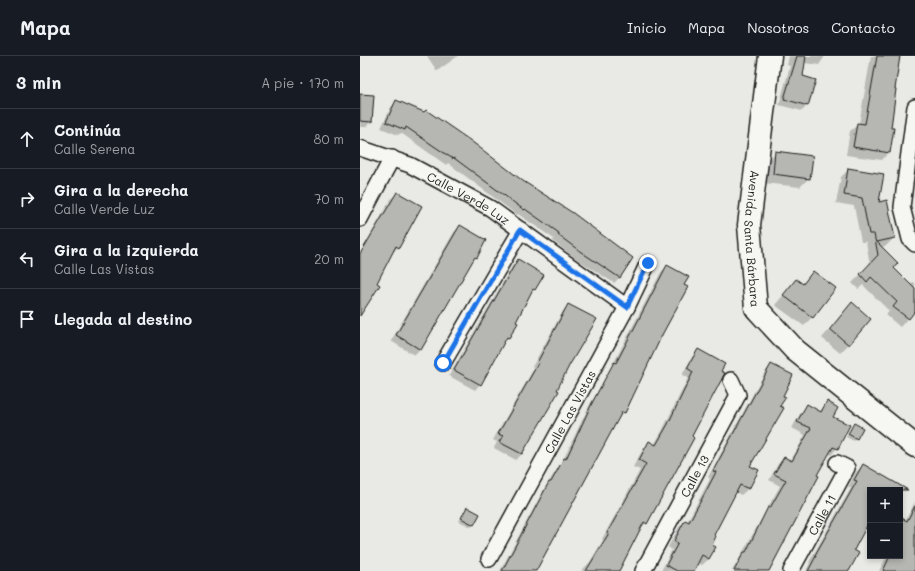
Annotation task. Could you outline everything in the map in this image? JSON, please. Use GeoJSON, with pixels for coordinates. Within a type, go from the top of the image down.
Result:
{"type":"FeatureCollection","features":[{"type":"Feature","properties":{"kind":"street","name":"Avenida Santa Bárbara"},"geometry":{"type":"LineString","coordinates":[[770,56],[749,226],[756,308],[796,350],[915,446]]}},
{"type":"Feature","properties":{"kind":"street"},"geometry":{"type":"LineString","coordinates":[[915,107],[902,207],[910,239],[915,244]]}},
{"type":"Feature","properties":{"kind":"street","name":"Calle Verde Luz"},"geometry":{"type":"LineString","coordinates":[[360,148],[410,165],[490,208],[627,307]]}},
{"type":"Feature","properties":{"kind":"street"},"geometry":{"type":"LineString","coordinates":[[360,219],[392,158]]}},
{"type":"Feature","properties":{"kind":"street"},"geometry":{"type":"LineString","coordinates":[[443,363],[520,230]]}},
{"type":"Feature","properties":{"kind":"street","name":"Calle Las Vistas"},"geometry":{"type":"LineString","coordinates":[[489,559],[627,307],[648,263]]}},
{"type":"Feature","properties":{"kind":"street","name":"Calle 13"},"geometry":{"type":"LineString","coordinates":[[644,571],[738,395],[731,380]]}},
{"type":"Feature","properties":{"kind":"street","name":"Calle 11"},"geometry":{"type":"LineString","coordinates":[[791,571],[847,468],[837,463]]}},
{"type":"Feature","properties":{"kind":"building"},"geometry":{"type":"Polygon","coordinates":[[[797,56],[806,56],[803,76],[816,80],[808,106],[784,99],[797,56]]]}},
{"type":"Feature","properties":{"kind":"building"},"geometry":{"type":"Polygon","coordinates":[[[877,56],[900,56],[895,89],[891,128],[894,128],[890,153],[853,147],[857,123],[865,124],[877,56]]]}},
{"type":"Feature","properties":{"kind":"building"},"geometry":{"type":"Polygon","coordinates":[[[360,94],[374,95],[372,122],[360,121],[360,94]]]}},
{"type":"Feature","properties":{"kind":"building"},"geometry":{"type":"Polygon","coordinates":[[[396,100],[424,112],[426,110],[471,141],[523,181],[573,213],[633,258],[620,278],[581,252],[558,235],[559,233],[525,209],[524,210],[454,158],[453,159],[406,127],[405,130],[386,122],[396,100]]]}},
{"type":"Feature","properties":{"kind":"building"},"geometry":{"type":"Polygon","coordinates":[[[775,151],[813,156],[810,179],[773,174],[775,151]]]}},
{"type":"Feature","properties":{"kind":"building"},"geometry":{"type":"Polygon","coordinates":[[[848,168],[884,174],[879,202],[887,200],[895,238],[877,242],[898,263],[894,268],[915,289],[915,311],[909,319],[893,307],[897,302],[871,277],[867,282],[860,274],[878,255],[874,234],[869,234],[862,198],[844,195],[848,168]]]}},
{"type":"Feature","properties":{"kind":"building"},"geometry":{"type":"Polygon","coordinates":[[[397,192],[422,206],[399,248],[396,246],[377,283],[380,285],[360,316],[360,254],[397,192]]]}},
{"type":"Feature","properties":{"kind":"building"},"geometry":{"type":"Polygon","coordinates":[[[460,225],[486,240],[477,258],[475,257],[421,350],[396,335],[460,225]]]}},
{"type":"Feature","properties":{"kind":"building"},"geometry":{"type":"Polygon","coordinates":[[[518,259],[544,275],[535,290],[533,289],[516,322],[518,323],[509,338],[507,337],[481,385],[454,370],[518,259]]]}},
{"type":"Feature","properties":{"kind":"building"},"geometry":{"type":"Polygon","coordinates":[[[667,265],[689,277],[684,285],[688,287],[663,333],[625,413],[622,412],[536,571],[502,571],[549,482],[551,482],[564,458],[566,459],[592,403],[614,362],[616,363],[667,265]]]}},
{"type":"Feature","properties":{"kind":"building"},"geometry":{"type":"Polygon","coordinates":[[[813,271],[836,288],[813,318],[783,295],[796,279],[803,284],[813,271]]]}},
{"type":"Feature","properties":{"kind":"building"},"geometry":{"type":"Polygon","coordinates":[[[852,302],[871,319],[849,345],[830,329],[852,302]]]}},
{"type":"Feature","properties":{"kind":"building"},"geometry":{"type":"Polygon","coordinates":[[[568,304],[597,319],[569,366],[557,390],[559,391],[522,454],[499,442],[503,436],[498,434],[539,362],[538,361],[568,304]]]}},
{"type":"Feature","properties":{"kind":"building"},"geometry":{"type":"Polygon","coordinates":[[[698,349],[725,364],[721,371],[725,373],[692,436],[694,438],[647,524],[644,522],[619,571],[586,571],[609,533],[607,533],[646,464],[639,460],[649,441],[656,445],[668,424],[693,372],[687,368],[698,349]]]}},
{"type":"Feature","properties":{"kind":"building"},"geometry":{"type":"Polygon","coordinates":[[[771,364],[793,375],[783,396],[786,397],[780,406],[784,408],[750,466],[759,470],[749,489],[740,485],[714,535],[716,536],[712,545],[716,547],[709,559],[702,555],[694,571],[677,571],[666,565],[678,543],[674,541],[685,520],[689,522],[704,495],[716,472],[713,471],[771,364]]]}},
{"type":"Feature","properties":{"kind":"building"},"geometry":{"type":"Polygon","coordinates":[[[827,401],[838,408],[833,417],[850,425],[838,449],[833,447],[817,475],[819,476],[769,571],[734,571],[744,552],[746,552],[768,507],[770,508],[786,480],[774,474],[784,457],[792,461],[811,428],[797,422],[807,404],[821,412],[827,401]]]}},
{"type":"Feature","properties":{"kind":"building"},"geometry":{"type":"Polygon","coordinates":[[[854,423],[863,428],[857,439],[848,434],[854,423]]]}},
{"type":"Feature","properties":{"kind":"building"},"geometry":{"type":"Polygon","coordinates":[[[863,464],[903,487],[867,487],[867,526],[854,550],[859,553],[849,571],[808,571],[816,556],[815,555],[857,481],[854,480],[863,464]]]}},
{"type":"Feature","properties":{"kind":"building"},"geometry":{"type":"Polygon","coordinates":[[[915,506],[915,571],[883,571],[889,559],[903,559],[903,519],[907,521],[915,506]]]}},
{"type":"Feature","properties":{"kind":"building"},"geometry":{"type":"Polygon","coordinates":[[[467,507],[480,514],[474,525],[461,518],[467,507]]]}},
{"type":"Feature","properties":{"kind":"route"},"geometry":{"type":"LineString","coordinates":[[443,363],[520,230],[627,307],[648,263]]}}]}
